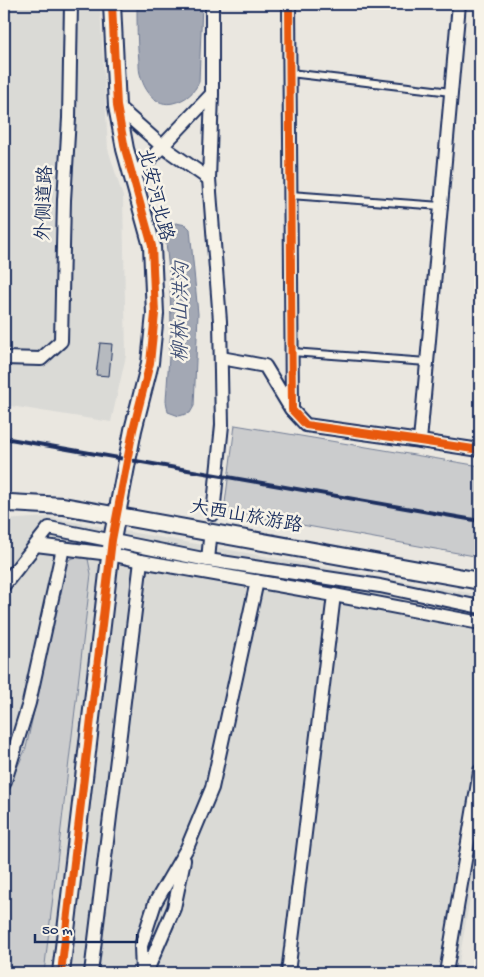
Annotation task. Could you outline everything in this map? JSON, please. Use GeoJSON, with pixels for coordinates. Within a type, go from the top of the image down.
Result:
{"type":"FeatureCollection","features":[{"type":"Feature","properties":{"kind":"street","name":"外侧道路"},"geometry":{"type":"LineString","coordinates":[[4,358],[41,359],[61,340],[71,4]]}},
{"type":"Feature","properties":{"kind":"street","name":"北安河北路"},"geometry":{"type":"LineString","coordinates":[[61,973],[111,547],[133,430],[150,363],[155,314],[152,246],[125,149],[117,106],[112,4]]}},
{"type":"Feature","properties":{"kind":"street"},"geometry":{"type":"LineString","coordinates":[[212,4],[212,94],[209,179],[220,321],[222,426],[213,514]]}},
{"type":"Feature","properties":{"kind":"street"},"geometry":{"type":"LineString","coordinates":[[289,4],[292,410]]}},
{"type":"Feature","properties":{"kind":"street"},"geometry":{"type":"LineString","coordinates":[[420,441],[459,4]]}},
{"type":"Feature","properties":{"kind":"street"},"geometry":{"type":"LineString","coordinates":[[133,177],[212,94]]}},
{"type":"Feature","properties":{"kind":"street"},"geometry":{"type":"LineString","coordinates":[[117,106],[162,146],[209,179]]}},
{"type":"Feature","properties":{"kind":"street"},"geometry":{"type":"LineString","coordinates":[[221,358],[266,366],[292,410],[306,425],[480,450]]}},
{"type":"Feature","properties":{"kind":"street","name":"大西山旅游路"},"geometry":{"type":"LineString","coordinates":[[4,505],[10,503],[63,506],[480,580]]}},
{"type":"Feature","properties":{"kind":"street"},"geometry":{"type":"LineString","coordinates":[[4,585],[49,528],[111,547],[140,561],[480,623]]}},
{"type":"Feature","properties":{"kind":"street"},"geometry":{"type":"LineString","coordinates":[[208,560],[210,539]]}},
{"type":"Feature","properties":{"kind":"street"},"geometry":{"type":"LineString","coordinates":[[36,545],[63,548],[111,547],[208,560],[380,586],[480,607]]}},
{"type":"Feature","properties":{"kind":"street"},"geometry":{"type":"LineString","coordinates":[[4,784],[29,704],[63,548]]}},
{"type":"Feature","properties":{"kind":"street"},"geometry":{"type":"LineString","coordinates":[[91,973],[140,561]]}},
{"type":"Feature","properties":{"kind":"street"},"geometry":{"type":"LineString","coordinates":[[144,973],[141,946],[155,903],[187,848],[212,788],[257,581]]}},
{"type":"Feature","properties":{"kind":"street"},"geometry":{"type":"LineString","coordinates":[[288,973],[334,595]]}},
{"type":"Feature","properties":{"kind":"street"},"geometry":{"type":"LineString","coordinates":[[446,973],[480,771]]}},
{"type":"Feature","properties":{"kind":"street"},"geometry":{"type":"LineString","coordinates":[[144,973],[174,908],[187,848]]}},
{"type":"Feature","properties":{"kind":"lane"},"geometry":{"type":"LineString","coordinates":[[290,73],[451,92]]}},
{"type":"Feature","properties":{"kind":"lane"},"geometry":{"type":"LineString","coordinates":[[290,195],[441,206]]}},
{"type":"Feature","properties":{"kind":"lane"},"geometry":{"type":"LineString","coordinates":[[292,352],[427,362]]}},
{"type":"Feature","properties":{"kind":"shaded area"},"geometry":{"type":"Polygon","coordinates":[[[4,4],[100,4],[108,149],[123,197],[126,356],[111,422],[4,405],[4,4]]]}},
{"type":"Feature","properties":{"kind":"shaded area"},"geometry":{"type":"Polygon","coordinates":[[[235,425],[480,466],[480,557],[224,511],[235,425]]]}},
{"type":"Feature","properties":{"kind":"shaded area"},"geometry":{"type":"Polygon","coordinates":[[[47,517],[480,595],[480,840],[457,973],[4,973],[4,520],[47,517]]]}},
{"type":"Feature","properties":{"kind":"shaded area"},"geometry":{"type":"Polygon","coordinates":[[[84,555],[88,559],[91,574],[44,973],[4,973],[4,797],[26,748],[66,564],[70,559],[84,555]]]}},
{"type":"Feature","properties":{"kind":"water"},"geometry":{"type":"Polygon","coordinates":[[[137,4],[202,4],[199,82],[195,90],[182,100],[167,104],[162,103],[152,97],[145,88],[139,68],[137,4]]]}},
{"type":"Feature","properties":{"kind":"water","name":"柳林山洪沟"},"geometry":{"type":"Polygon","coordinates":[[[176,223],[186,225],[190,229],[198,314],[194,406],[190,413],[179,416],[168,412],[166,401],[171,327],[170,281],[165,232],[169,226],[176,223]]]}},
{"type":"Feature","properties":{"kind":"building"},"geometry":{"type":"Polygon","coordinates":[[[100,343],[112,344],[109,376],[96,375],[100,343]]]}},
{"type":"Feature","properties":{"kind":"railway"},"geometry":{"type":"LineString","coordinates":[[4,438],[480,521]]}},
{"type":"Feature","properties":{"kind":"cycle path"},"geometry":{"type":"LineString","coordinates":[[61,973],[112,540],[133,430],[150,363],[155,314],[152,246],[125,149],[117,106],[112,4]]}},
{"type":"Feature","properties":{"kind":"cycle path"},"geometry":{"type":"LineString","coordinates":[[289,4],[292,410],[306,425],[480,450]]}}]}
